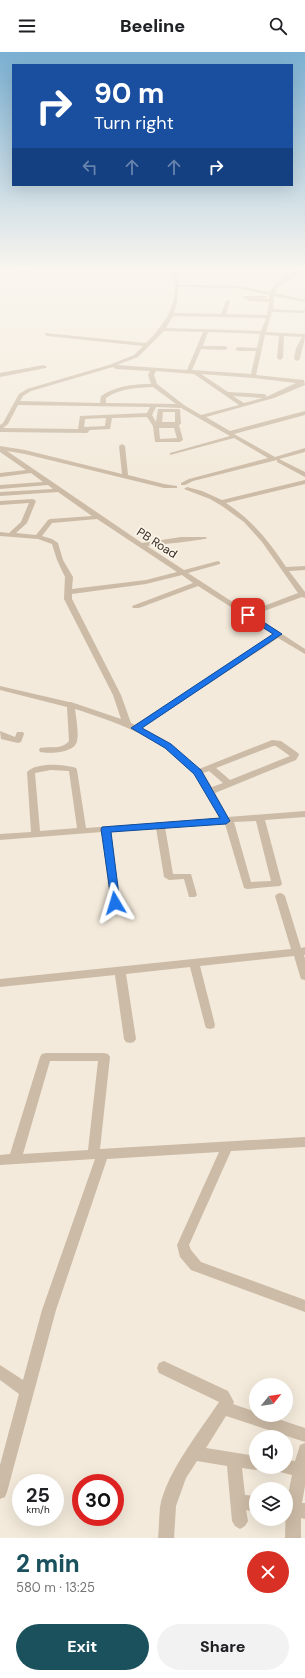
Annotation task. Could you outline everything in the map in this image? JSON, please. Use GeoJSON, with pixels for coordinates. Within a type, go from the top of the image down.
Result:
{"type":"FeatureCollection","features":[{"type":"Feature","properties":{"kind":"street"},"geometry":{"type":"LineString","coordinates":[[96,339],[148,345]]}},
{"type":"Feature","properties":{"kind":"street"},"geometry":{"type":"LineString","coordinates":[[0,429],[5,424],[21,395],[30,390],[133,358],[153,339]]}},
{"type":"Feature","properties":{"kind":"street"},"geometry":{"type":"LineString","coordinates":[[192,372],[202,339]]}},
{"type":"Feature","properties":{"kind":"street"},"geometry":{"type":"LineString","coordinates":[[253,376],[262,339]]}},
{"type":"Feature","properties":{"kind":"street"},"geometry":{"type":"LineString","coordinates":[[286,339],[297,358]]}},
{"type":"Feature","properties":{"kind":"street"},"geometry":{"type":"LineString","coordinates":[[280,358],[301,339]]}},
{"type":"Feature","properties":{"kind":"street"},"geometry":{"type":"LineString","coordinates":[[199,347],[225,348]]}},
{"type":"Feature","properties":{"kind":"street"},"geometry":{"type":"LineString","coordinates":[[238,349],[259,350]]}},
{"type":"Feature","properties":{"kind":"street"},"geometry":{"type":"LineString","coordinates":[[111,366],[253,376],[304,382]]}},
{"type":"Feature","properties":{"kind":"street"},"geometry":{"type":"LineString","coordinates":[[0,375],[44,367]]}},
{"type":"Feature","properties":{"kind":"street"},"geometry":{"type":"LineString","coordinates":[[154,369],[151,375],[154,385],[182,406],[305,475]]}},
{"type":"Feature","properties":{"kind":"street"},"geometry":{"type":"LineString","coordinates":[[192,372],[243,405]]}},
{"type":"Feature","properties":{"kind":"street"},"geometry":{"type":"LineString","coordinates":[[200,417],[272,397],[304,382]]}},
{"type":"Feature","properties":{"kind":"street"},"geometry":{"type":"LineString","coordinates":[[103,404],[102,397],[118,389],[128,386],[154,385]]}},
{"type":"Feature","properties":{"kind":"street"},"geometry":{"type":"LineString","coordinates":[[228,394],[272,397]]}},
{"type":"Feature","properties":{"kind":"street"},"geometry":{"type":"LineString","coordinates":[[17,403],[103,404],[158,407],[182,406]]}},
{"type":"Feature","properties":{"kind":"street"},"geometry":{"type":"LineString","coordinates":[[109,416],[108,428],[81,429],[82,417],[109,416],[149,415],[158,407]]}},
{"type":"Feature","properties":{"kind":"street"},"geometry":{"type":"LineString","coordinates":[[230,432],[305,413]]}},
{"type":"Feature","properties":{"kind":"street"},"geometry":{"type":"LineString","coordinates":[[149,415],[156,426]]}},
{"type":"Feature","properties":{"kind":"street"},"geometry":{"type":"LineString","coordinates":[[0,429],[113,431]]}},
{"type":"Feature","properties":{"kind":"street"},"geometry":{"type":"LineString","coordinates":[[172,454],[236,436]]}},
{"type":"Feature","properties":{"kind":"street"},"geometry":{"type":"LineString","coordinates":[[122,446],[125,477]]}},
{"type":"Feature","properties":{"kind":"street"},"geometry":{"type":"LineString","coordinates":[[0,449],[25,452],[125,477],[175,487],[179,490],[186,486],[305,451]]}},
{"type":"Feature","properties":{"kind":"street","name":"PB Road"},"geometry":{"type":"LineString","coordinates":[[0,449],[140,545],[305,652]]}},
{"type":"Feature","properties":{"kind":"street"},"geometry":{"type":"LineString","coordinates":[[1,477],[33,471]]}},
{"type":"Feature","properties":{"kind":"street"},"geometry":{"type":"LineString","coordinates":[[222,502],[305,482]]}},
{"type":"Feature","properties":{"kind":"street"},"geometry":{"type":"LineString","coordinates":[[0,487],[51,483]]}},
{"type":"Feature","properties":{"kind":"street"},"geometry":{"type":"LineString","coordinates":[[186,486],[222,502],[235,511],[258,533],[304,595],[248,615]]}},
{"type":"Feature","properties":{"kind":"street"},"geometry":{"type":"LineString","coordinates":[[0,494],[61,490]]}},
{"type":"Feature","properties":{"kind":"street"},"geometry":{"type":"LineString","coordinates":[[0,503],[33,501],[24,523],[12,534]]}},
{"type":"Feature","properties":{"kind":"street"},"geometry":{"type":"LineString","coordinates":[[38,537],[50,521],[98,517]]}},
{"type":"Feature","properties":{"kind":"street"},"geometry":{"type":"LineString","coordinates":[[0,530],[20,528]]}},
{"type":"Feature","properties":{"kind":"street"},"geometry":{"type":"LineString","coordinates":[[0,534],[38,537],[55,543],[60,560],[69,577],[68,599],[117,695],[131,726]]}},
{"type":"Feature","properties":{"kind":"street"},"geometry":{"type":"LineString","coordinates":[[140,545],[181,539],[204,538]]}},
{"type":"Feature","properties":{"kind":"street"},"geometry":{"type":"LineString","coordinates":[[68,592],[146,582],[218,563]]}},
{"type":"Feature","properties":{"kind":"street"},"geometry":{"type":"LineString","coordinates":[[284,569],[305,568]]}},
{"type":"Feature","properties":{"kind":"street"},"geometry":{"type":"LineString","coordinates":[[136,606],[199,583]]}},
{"type":"Feature","properties":{"kind":"street"},"geometry":{"type":"LineString","coordinates":[[131,726],[278,634]]}},
{"type":"Feature","properties":{"kind":"street"},"geometry":{"type":"LineString","coordinates":[[0,688],[71,704],[131,726],[168,746],[198,772],[227,821],[247,886],[277,884],[260,818]]}},
{"type":"Feature","properties":{"kind":"street"},"geometry":{"type":"LineString","coordinates":[[43,750],[60,750],[71,746],[73,741],[71,704]]}},
{"type":"Feature","properties":{"kind":"street"},"geometry":{"type":"LineString","coordinates":[[0,734],[5,735],[4,738],[18,740],[20,734]]}},
{"type":"Feature","properties":{"kind":"street"},"geometry":{"type":"LineString","coordinates":[[198,772],[276,742],[295,755],[293,758],[209,792]]}},
{"type":"Feature","properties":{"kind":"street"},"geometry":{"type":"LineString","coordinates":[[36,834],[31,772],[36,769],[67,767],[73,770],[82,831]]}},
{"type":"Feature","properties":{"kind":"street"},"geometry":{"type":"LineString","coordinates":[[210,767],[229,784]]}},
{"type":"Feature","properties":{"kind":"street"},"geometry":{"type":"LineString","coordinates":[[0,838],[305,814]]}},
{"type":"Feature","properties":{"kind":"street"},"geometry":{"type":"LineString","coordinates":[[160,825],[170,877],[188,876],[192,895]]}},
{"type":"Feature","properties":{"kind":"street"},"geometry":{"type":"LineString","coordinates":[[106,829],[115,903]]}},
{"type":"Feature","properties":{"kind":"street"},"geometry":{"type":"LineString","coordinates":[[280,896],[301,951],[305,976]]}},
{"type":"Feature","properties":{"kind":"street"},"geometry":{"type":"LineString","coordinates":[[0,983],[301,951]]}},
{"type":"Feature","properties":{"kind":"street"},"geometry":{"type":"LineString","coordinates":[[194,962],[210,1025]]}},
{"type":"Feature","properties":{"kind":"street"},"geometry":{"type":"LineString","coordinates":[[120,970],[130,1038]]}},
{"type":"Feature","properties":{"kind":"street"},"geometry":{"type":"LineString","coordinates":[[0,1492],[49,1310],[98,1154],[104,1057],[46,1057],[15,1159]]}},
{"type":"Feature","properties":{"kind":"street"},"geometry":{"type":"LineString","coordinates":[[0,1160],[305,1142]]}},
{"type":"Feature","properties":{"kind":"street"},"geometry":{"type":"LineString","coordinates":[[227,1147],[183,1245],[185,1253],[196,1266],[305,1306]]}},
{"type":"Feature","properties":{"kind":"street"},"geometry":{"type":"LineString","coordinates":[[164,1368],[223,1396],[227,1402],[181,1472],[168,1506],[166,1538]]}},
{"type":"Feature","properties":{"kind":"street"},"geometry":{"type":"LineString","coordinates":[[0,1372],[27,1391]]}},
{"type":"Feature","properties":{"kind":"street"},"geometry":{"type":"LineString","coordinates":[[224,1408],[305,1435]]}},
{"type":"Feature","properties":{"kind":"street"},"geometry":{"type":"LineString","coordinates":[[293,1538],[295,1509],[305,1450]]}},
{"type":"Feature","properties":{"kind":"street"},"geometry":{"type":"LineString","coordinates":[[194,1453],[249,1461]]}},
{"type":"Feature","properties":{"kind":"street"},"geometry":{"type":"LineString","coordinates":[[234,1459],[240,1521]]}},
{"type":"Feature","properties":{"kind":"street"},"geometry":{"type":"LineString","coordinates":[[293,1468],[301,1470]]}},
{"type":"Feature","properties":{"kind":"street"},"geometry":{"type":"LineString","coordinates":[[238,1501],[249,1503]]}},
{"type":"Feature","properties":{"kind":"route"},"geometry":{"type":"LineString","coordinates":[[115,903],[106,829],[226,821],[198,772],[168,746],[136,728],[278,634],[248,615]]}}]}
